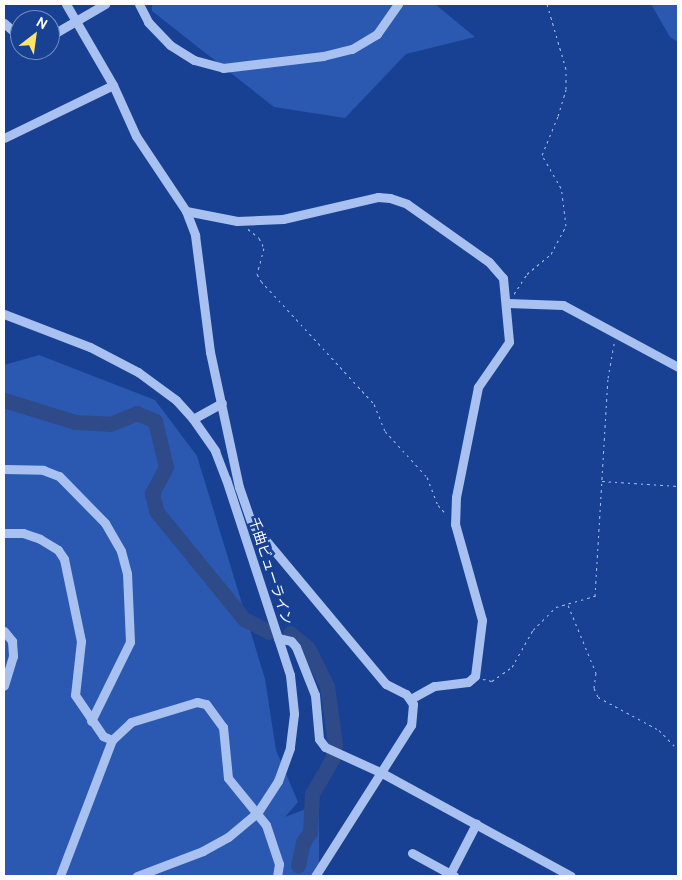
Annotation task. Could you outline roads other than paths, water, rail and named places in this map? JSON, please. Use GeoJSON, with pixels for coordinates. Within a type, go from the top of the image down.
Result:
{"type":"FeatureCollection","features":[{"type":"Feature","properties":{"kind":"street"},"geometry":{"type":"LineString","coordinates":[[66,4],[113,85],[136,136],[186,210],[195,235],[205,326],[239,487],[252,524],[386,684],[411,699],[414,711],[411,725],[315,876]]}},
{"type":"Feature","properties":{"kind":"street"},"geometry":{"type":"LineString","coordinates":[[60,31],[78,22],[104,4]]}},
{"type":"Feature","properties":{"kind":"street"},"geometry":{"type":"LineString","coordinates":[[139,4],[148,22],[170,45],[194,60],[223,68],[323,56],[352,50],[377,34],[398,4]]}},
{"type":"Feature","properties":{"kind":"street"},"geometry":{"type":"LineString","coordinates":[[4,138],[113,85]]}},
{"type":"Feature","properties":{"kind":"street"},"geometry":{"type":"LineString","coordinates":[[186,210],[237,221],[282,219],[378,198],[390,198],[407,204],[489,262],[503,278],[507,303],[508,342],[478,386],[456,497],[455,524],[482,620],[474,676],[468,682],[434,686],[411,699]]}},
{"type":"Feature","properties":{"kind":"street"},"geometry":{"type":"LineString","coordinates":[[507,303],[563,305],[678,367]]}},
{"type":"Feature","properties":{"kind":"street","name":"千曲ビューライン"},"geometry":{"type":"LineString","coordinates":[[4,314],[90,347],[138,372],[176,400],[193,419],[219,461],[278,638],[294,696],[294,730],[278,781],[258,812],[228,837],[202,851],[137,876]]}},
{"type":"Feature","properties":{"kind":"street"},"geometry":{"type":"LineString","coordinates":[[193,419],[222,403]]}},
{"type":"Feature","properties":{"kind":"street"},"geometry":{"type":"LineString","coordinates":[[4,469],[43,470],[59,476],[105,523],[121,551],[127,573],[130,642],[91,721]]}},
{"type":"Feature","properties":{"kind":"street"},"geometry":{"type":"LineString","coordinates":[[4,533],[24,534],[40,539],[58,550],[64,560],[81,641],[75,695],[102,736],[112,740]]}},
{"type":"Feature","properties":{"kind":"street"},"geometry":{"type":"LineString","coordinates":[[4,631],[12,641],[13,656],[4,686]]}},
{"type":"Feature","properties":{"kind":"street"},"geometry":{"type":"LineString","coordinates":[[278,638],[291,641],[296,647],[315,695],[319,739],[329,750],[382,773],[571,876]]}},
{"type":"Feature","properties":{"kind":"street"},"geometry":{"type":"LineString","coordinates":[[60,876],[112,740],[131,722],[176,706],[198,702],[206,704],[223,728],[228,778],[258,812],[273,841],[279,864],[277,876]]}},
{"type":"Feature","properties":{"kind":"street"},"geometry":{"type":"LineString","coordinates":[[412,853],[451,876],[476,824]]}},
{"type":"Feature","properties":{"kind":"waterway"},"geometry":{"type":"LineString","coordinates":[[4,400],[75,422],[110,424],[137,413],[155,421],[166,467],[152,493],[156,511],[244,619],[269,632]]}},
{"type":"Feature","properties":{"kind":"waterway"},"geometry":{"type":"LineString","coordinates":[[290,633],[308,648],[327,686],[335,744],[332,759],[312,794],[310,832],[303,842],[298,865]]}}]}
